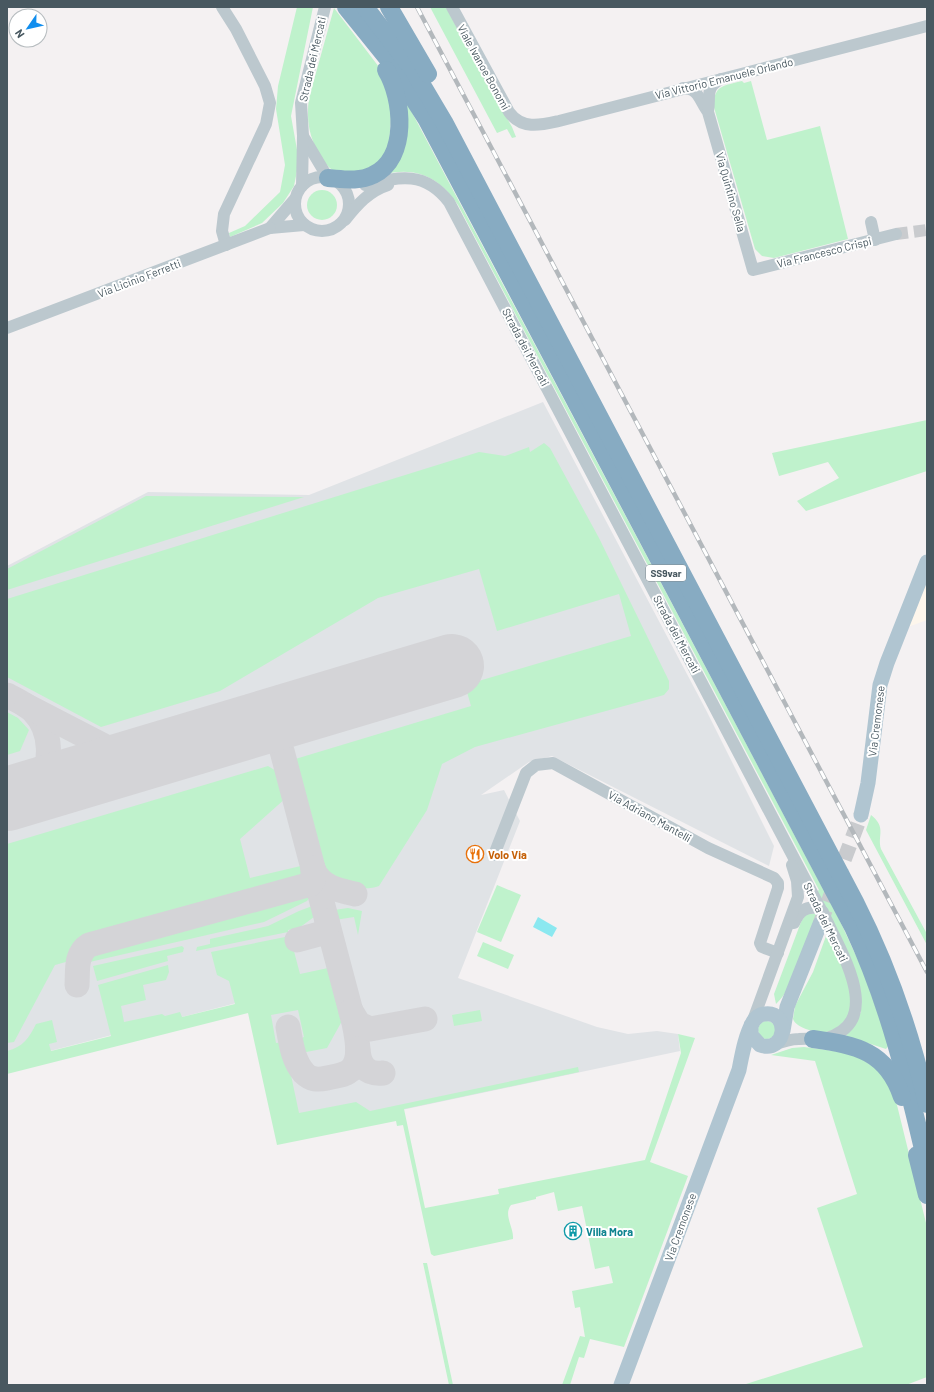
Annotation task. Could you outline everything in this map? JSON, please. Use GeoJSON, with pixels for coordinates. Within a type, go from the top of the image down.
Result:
{"type":"FeatureCollection","features":[{"type":"Feature","properties":{"kind":"highway"},"geometry":{"type":"LineString","coordinates":[[332,179],[358,180],[379,172],[387,164],[395,150],[400,120],[399,102],[390,77],[342,7]]}},
{"type":"Feature","properties":{"kind":"highway","name":"SS9var"},"geometry":{"type":"LineString","coordinates":[[346,7],[385,54],[427,120],[853,927],[873,972],[891,1023],[906,1075],[927,1166]]}},
{"type":"Feature","properties":{"kind":"highway","name":"SS9var"},"geometry":{"type":"LineString","coordinates":[[365,7],[400,51],[421,81],[481,191],[862,916],[890,977],[910,1037],[927,1104]]}},
{"type":"Feature","properties":{"kind":"highway"},"geometry":{"type":"LineString","coordinates":[[389,7],[414,47],[455,126],[481,191]]}},
{"type":"Feature","properties":{"kind":"highway"},"geometry":{"type":"LineString","coordinates":[[910,1037],[927,1077]]}},
{"type":"Feature","properties":{"kind":"highway"},"geometry":{"type":"LineString","coordinates":[[813,1039],[841,1044],[865,1051],[880,1060],[892,1073],[904,1101],[927,1195]]}},
{"type":"Feature","properties":{"kind":"main road","name":"Via Cremonese"},"geometry":{"type":"LineString","coordinates":[[861,815],[868,783],[880,685],[887,663],[927,562]]}},
{"type":"Feature","properties":{"kind":"main road","name":"Via Cremonese"},"geometry":{"type":"LineString","coordinates":[[739,1070],[752,1054],[778,1041],[783,1032],[786,1010],[822,918]]}},
{"type":"Feature","properties":{"kind":"main road","name":"Via Cremonese"},"geometry":{"type":"LineString","coordinates":[[621,1385],[739,1070],[751,1025],[758,1016],[778,1007],[795,987]]}},
{"type":"Feature","properties":{"kind":"main road"},"geometry":{"type":"LineString","coordinates":[[765,1014],[778,1018],[782,1025],[783,1032]]}},
{"type":"Feature","properties":{"kind":"main road"},"geometry":{"type":"LineString","coordinates":[[751,1025],[751,1035],[754,1040],[760,1044],[771,1045]]}},
{"type":"Feature","properties":{"kind":"street"},"geometry":{"type":"LineString","coordinates":[[222,7],[257,72],[268,94],[270,103],[266,124],[224,214],[222,231],[226,245]]}},
{"type":"Feature","properties":{"kind":"street","name":"Strada dei Mercati"},"geometry":{"type":"LineString","coordinates":[[270,228],[295,199],[302,186],[303,136],[301,103],[324,7]]}},
{"type":"Feature","properties":{"kind":"street","name":"Viale Ivanoe Bonomi"},"geometry":{"type":"LineString","coordinates":[[452,7],[506,108],[514,119],[521,123]]}},
{"type":"Feature","properties":{"kind":"street","name":"Via Vittorio Emanuele Orlando"},"geometry":{"type":"LineString","coordinates":[[521,123],[531,125],[552,122],[927,26]]}},
{"type":"Feature","properties":{"kind":"street","name":"Via Quintino Sella"},"geometry":{"type":"LineString","coordinates":[[724,78],[717,81],[709,91],[709,114],[753,270]]}},
{"type":"Feature","properties":{"kind":"street","name":"Via Quintino Sella"},"geometry":{"type":"LineString","coordinates":[[681,89],[689,89],[696,93],[709,114]]}},
{"type":"Feature","properties":{"kind":"street","name":"Strada dei Mercati"},"geometry":{"type":"LineString","coordinates":[[303,136],[332,179],[347,194],[349,203],[345,220]]}},
{"type":"Feature","properties":{"kind":"street","name":"Strada dei Mercati"},"geometry":{"type":"LineString","coordinates":[[302,186],[314,178],[332,179],[345,185],[358,186],[393,178],[412,178],[430,185],[449,202],[851,973],[857,1000],[853,1016],[843,1029],[827,1038],[793,1039],[771,1045]]}},
{"type":"Feature","properties":{"kind":"street","name":"Strada dei Mercati"},"geometry":{"type":"LineString","coordinates":[[304,225],[316,231],[330,231],[345,220],[359,203],[370,194],[380,188],[396,184],[413,185],[425,190],[439,200],[446,209],[793,868],[798,885],[798,897],[751,1025]]}},
{"type":"Feature","properties":{"kind":"street"},"geometry":{"type":"LineString","coordinates":[[295,199],[295,208],[298,217],[304,225]]}},
{"type":"Feature","properties":{"kind":"street"},"geometry":{"type":"LineString","coordinates":[[871,222],[875,240]]}},
{"type":"Feature","properties":{"kind":"street"},"geometry":{"type":"LineString","coordinates":[[270,228],[304,225]]}},
{"type":"Feature","properties":{"kind":"street","name":"Via Licinio Ferretti"},"geometry":{"type":"LineString","coordinates":[[7,328],[270,228]]}},
{"type":"Feature","properties":{"kind":"street","name":"Via Francesco Crispi"},"geometry":{"type":"LineString","coordinates":[[753,270],[896,234]]}},
{"type":"Feature","properties":{"kind":"street","name":"Via Adriano Mantelli"},"geometry":{"type":"LineString","coordinates":[[494,855],[526,773],[536,765],[553,763],[708,848],[774,878],[778,883],[778,888],[760,943],[762,947],[778,953]]}},
{"type":"Feature","properties":{"kind":"street"},"geometry":{"type":"LineString","coordinates":[[770,972],[782,952],[801,912],[813,907],[819,908],[822,918]]}},
{"type":"Feature","properties":{"kind":"shaded area"},"geometry":{"type":"Polygon","coordinates":[[[543,402],[706,710],[774,846],[769,866],[552,756],[529,762],[481,795],[504,790],[520,821],[458,978],[597,1027],[628,1034],[657,1031],[678,1034],[680,1051],[279,1136],[248,1000],[50,1051],[49,1045],[7,1056],[7,566],[148,492],[309,495],[543,402]]]}},
{"type":"Feature","properties":{"kind":"shaded area"},"geometry":{"type":"Polygon","coordinates":[[[927,579],[927,620],[908,627],[927,579]]]}},
{"type":"Feature","properties":{"kind":"green space"},"geometry":{"type":"Polygon","coordinates":[[[297,7],[313,7],[291,116],[299,161],[294,186],[283,203],[262,223],[230,237],[229,233],[245,226],[280,192],[285,165],[276,109],[278,86],[297,7]]]}},
{"type":"Feature","properties":{"kind":"green space"},"geometry":{"type":"Polygon","coordinates":[[[430,7],[446,7],[471,55],[512,127],[516,137],[512,138],[507,129],[497,133],[430,7]]]}},
{"type":"Feature","properties":{"kind":"green space"},"geometry":{"type":"Polygon","coordinates":[[[334,8],[382,71],[392,98],[389,148],[371,171],[352,172],[331,169],[317,150],[309,129],[309,98],[334,8]]]}},
{"type":"Feature","properties":{"kind":"green space"},"geometry":{"type":"Polygon","coordinates":[[[742,81],[744,83],[751,81],[767,140],[820,126],[848,239],[774,258],[762,256],[755,249],[713,104],[714,97],[719,89],[726,85],[742,81]]]}},
{"type":"Feature","properties":{"kind":"green space"},"geometry":{"type":"Polygon","coordinates":[[[408,105],[840,921],[863,971],[889,1045],[886,1049],[846,1036],[861,1012],[861,993],[817,891],[819,890],[458,205],[444,188],[418,173],[397,172],[386,174],[406,106],[408,105]]]}},
{"type":"Feature","properties":{"kind":"green space"},"geometry":{"type":"Polygon","coordinates":[[[322,190],[332,195],[337,205],[332,215],[322,220],[312,215],[307,205],[312,195],[322,190]]]}},
{"type":"Feature","properties":{"kind":"green space"},"geometry":{"type":"Polygon","coordinates":[[[927,420],[927,471],[806,511],[797,501],[839,478],[828,462],[779,476],[772,453],[927,420]]]}},
{"type":"Feature","properties":{"kind":"green space"},"geometry":{"type":"Polygon","coordinates":[[[544,443],[550,448],[599,538],[669,681],[669,689],[664,695],[475,747],[442,764],[427,810],[379,886],[363,888],[345,885],[336,882],[323,872],[292,760],[471,706],[465,685],[631,636],[619,594],[497,631],[479,569],[378,598],[220,691],[101,727],[7,677],[7,599],[479,452],[505,456],[529,447],[530,452],[544,443]]]}},
{"type":"Feature","properties":{"kind":"green space"},"geometry":{"type":"Polygon","coordinates":[[[146,496],[304,497],[7,590],[7,569],[146,496]]]}},
{"type":"Feature","properties":{"kind":"green space"},"geometry":{"type":"Polygon","coordinates":[[[7,712],[18,718],[29,730],[20,751],[7,755],[7,712]]]}},
{"type":"Feature","properties":{"kind":"green space"},"geometry":{"type":"Polygon","coordinates":[[[268,766],[281,774],[287,797],[240,839],[250,878],[305,865],[308,877],[302,884],[88,941],[74,948],[73,960],[55,965],[14,1042],[7,1043],[7,844],[268,766]]]}},
{"type":"Feature","properties":{"kind":"green space"},"geometry":{"type":"Polygon","coordinates":[[[871,815],[879,824],[881,849],[927,934],[927,945],[866,830],[871,815]]]}},
{"type":"Feature","properties":{"kind":"green space"},"geometry":{"type":"Polygon","coordinates":[[[497,885],[521,895],[501,942],[477,932],[497,885]]]}},
{"type":"Feature","properties":{"kind":"green space"},"geometry":{"type":"Polygon","coordinates":[[[311,888],[310,897],[307,901],[264,922],[81,964],[85,954],[94,947],[311,888]]]}},
{"type":"Feature","properties":{"kind":"green space"},"geometry":{"type":"Polygon","coordinates":[[[315,905],[318,914],[299,928],[288,930],[288,932],[196,951],[197,947],[210,944],[210,939],[268,926],[315,905]]]}},
{"type":"Feature","properties":{"kind":"green space"},"geometry":{"type":"Polygon","coordinates":[[[348,908],[362,911],[358,935],[354,917],[335,920],[334,910],[348,908]]]}},
{"type":"Feature","properties":{"kind":"green space"},"geometry":{"type":"Polygon","coordinates":[[[807,913],[817,914],[795,974],[783,996],[776,1004],[774,994],[801,922],[807,913]]]}},
{"type":"Feature","properties":{"kind":"green space"},"geometry":{"type":"Polygon","coordinates":[[[290,936],[300,974],[328,968],[342,1021],[327,1048],[301,1053],[298,1039],[304,1037],[298,1010],[271,1015],[276,1043],[284,1042],[299,1113],[356,1102],[370,1111],[578,1067],[579,1072],[404,1109],[425,1208],[499,1194],[498,1189],[645,1160],[681,1053],[678,1034],[695,1038],[650,1162],[688,1176],[624,1347],[590,1339],[584,1358],[579,1357],[570,1385],[562,1385],[580,1336],[585,1337],[580,1307],[575,1308],[572,1291],[613,1283],[609,1266],[595,1269],[582,1206],[558,1211],[554,1192],[536,1197],[536,1199],[511,1205],[508,1217],[513,1239],[434,1256],[431,1254],[403,1125],[397,1126],[396,1121],[277,1145],[248,1013],[7,1074],[7,1051],[17,1047],[25,1041],[31,1034],[36,1024],[52,1020],[57,1042],[49,1044],[51,1051],[111,1036],[98,985],[168,965],[169,972],[166,980],[143,985],[146,1000],[121,1006],[124,1022],[162,1014],[165,1016],[180,1012],[182,1017],[235,1004],[229,981],[217,975],[211,952],[290,936]]]}},
{"type":"Feature","properties":{"kind":"green space"},"geometry":{"type":"Polygon","coordinates":[[[826,936],[829,941],[831,939],[845,973],[851,991],[852,1008],[846,1020],[838,1027],[830,1031],[822,1032],[812,1031],[802,1027],[793,1019],[795,1006],[813,972],[826,936]]]}},
{"type":"Feature","properties":{"kind":"green space"},"geometry":{"type":"Polygon","coordinates":[[[483,942],[514,955],[508,969],[477,956],[483,942]]]}},
{"type":"Feature","properties":{"kind":"green space"},"geometry":{"type":"Polygon","coordinates":[[[182,946],[184,948],[183,952],[167,956],[168,961],[97,981],[93,966],[182,946]]]}},
{"type":"Feature","properties":{"kind":"green space"},"geometry":{"type":"Polygon","coordinates":[[[480,1010],[482,1021],[454,1026],[452,1015],[480,1010]]]}},
{"type":"Feature","properties":{"kind":"green space"},"geometry":{"type":"Polygon","coordinates":[[[767,1021],[773,1024],[776,1030],[773,1036],[767,1039],[761,1036],[758,1030],[761,1024],[767,1021]]]}},
{"type":"Feature","properties":{"kind":"green space"},"geometry":{"type":"Polygon","coordinates":[[[804,1047],[842,1052],[857,1056],[880,1071],[895,1097],[927,1227],[927,1377],[906,1385],[743,1385],[863,1347],[817,1208],[857,1194],[815,1061],[771,1055],[792,1048],[804,1047]]]}},
{"type":"Feature","properties":{"kind":"green space"},"geometry":{"type":"Polygon","coordinates":[[[423,1263],[427,1263],[453,1385],[449,1385],[423,1263]]]}},
{"type":"Feature","properties":{"kind":"water"},"geometry":{"type":"Polygon","coordinates":[[[538,917],[557,928],[552,937],[533,927],[538,917]]]}},
{"type":"Feature","properties":{"kind":"taxiway"},"geometry":{"type":"LineString","coordinates":[[7,695],[21,702],[33,711],[44,728],[48,748],[46,769],[42,778],[34,788],[14,797]]}},
{"type":"Feature","properties":{"kind":"taxiway"},"geometry":{"type":"LineString","coordinates":[[27,706],[112,750],[140,754],[184,746]]}},
{"type":"Feature","properties":{"kind":"taxiway"},"geometry":{"type":"LineString","coordinates":[[245,728],[252,727],[263,729],[273,735],[282,751],[354,1023],[358,1049],[356,1063],[348,1072],[338,1076],[321,1079],[309,1077],[297,1063],[293,1052],[288,1027]]}},
{"type":"Feature","properties":{"kind":"taxiway"},"geometry":{"type":"LineString","coordinates":[[77,985],[79,958],[81,953],[89,945],[311,884],[313,880],[313,868]]}},
{"type":"Feature","properties":{"kind":"taxiway"},"geometry":{"type":"LineString","coordinates":[[313,869],[320,880],[330,887],[355,894]]}},
{"type":"Feature","properties":{"kind":"taxiway"},"geometry":{"type":"LineString","coordinates":[[297,940],[323,933],[327,927],[327,921]]}},
{"type":"Feature","properties":{"kind":"taxiway"},"geometry":{"type":"LineString","coordinates":[[351,1011],[359,1024],[370,1029],[425,1019]]}},
{"type":"Feature","properties":{"kind":"taxiway"},"geometry":{"type":"LineString","coordinates":[[358,1049],[360,1060],[364,1068],[368,1071],[383,1073]]}},
{"type":"Feature","properties":{"kind":"runway"},"geometry":{"type":"LineString","coordinates":[[7,799],[452,666]]}},
{"type":"Feature","properties":{"kind":"tunnel"},"geometry":{"type":"LineString","coordinates":[[896,234],[927,230]]}},
{"type":"Feature","properties":{"kind":"tunnel"},"geometry":{"type":"LineString","coordinates":[[820,924],[861,815]]}},
{"type":"Feature","properties":{"kind":"railway"},"geometry":{"type":"LineString","coordinates":[[417,7],[927,972]]}},
{"type":"Feature","properties":{"kind":"place","name":"Volo Via"},"geometry":{"type":"Point","coordinates":[475,854]}},
{"type":"Feature","properties":{"kind":"place","name":"Villa Mora"},"geometry":{"type":"Point","coordinates":[573,1231]}}]}
